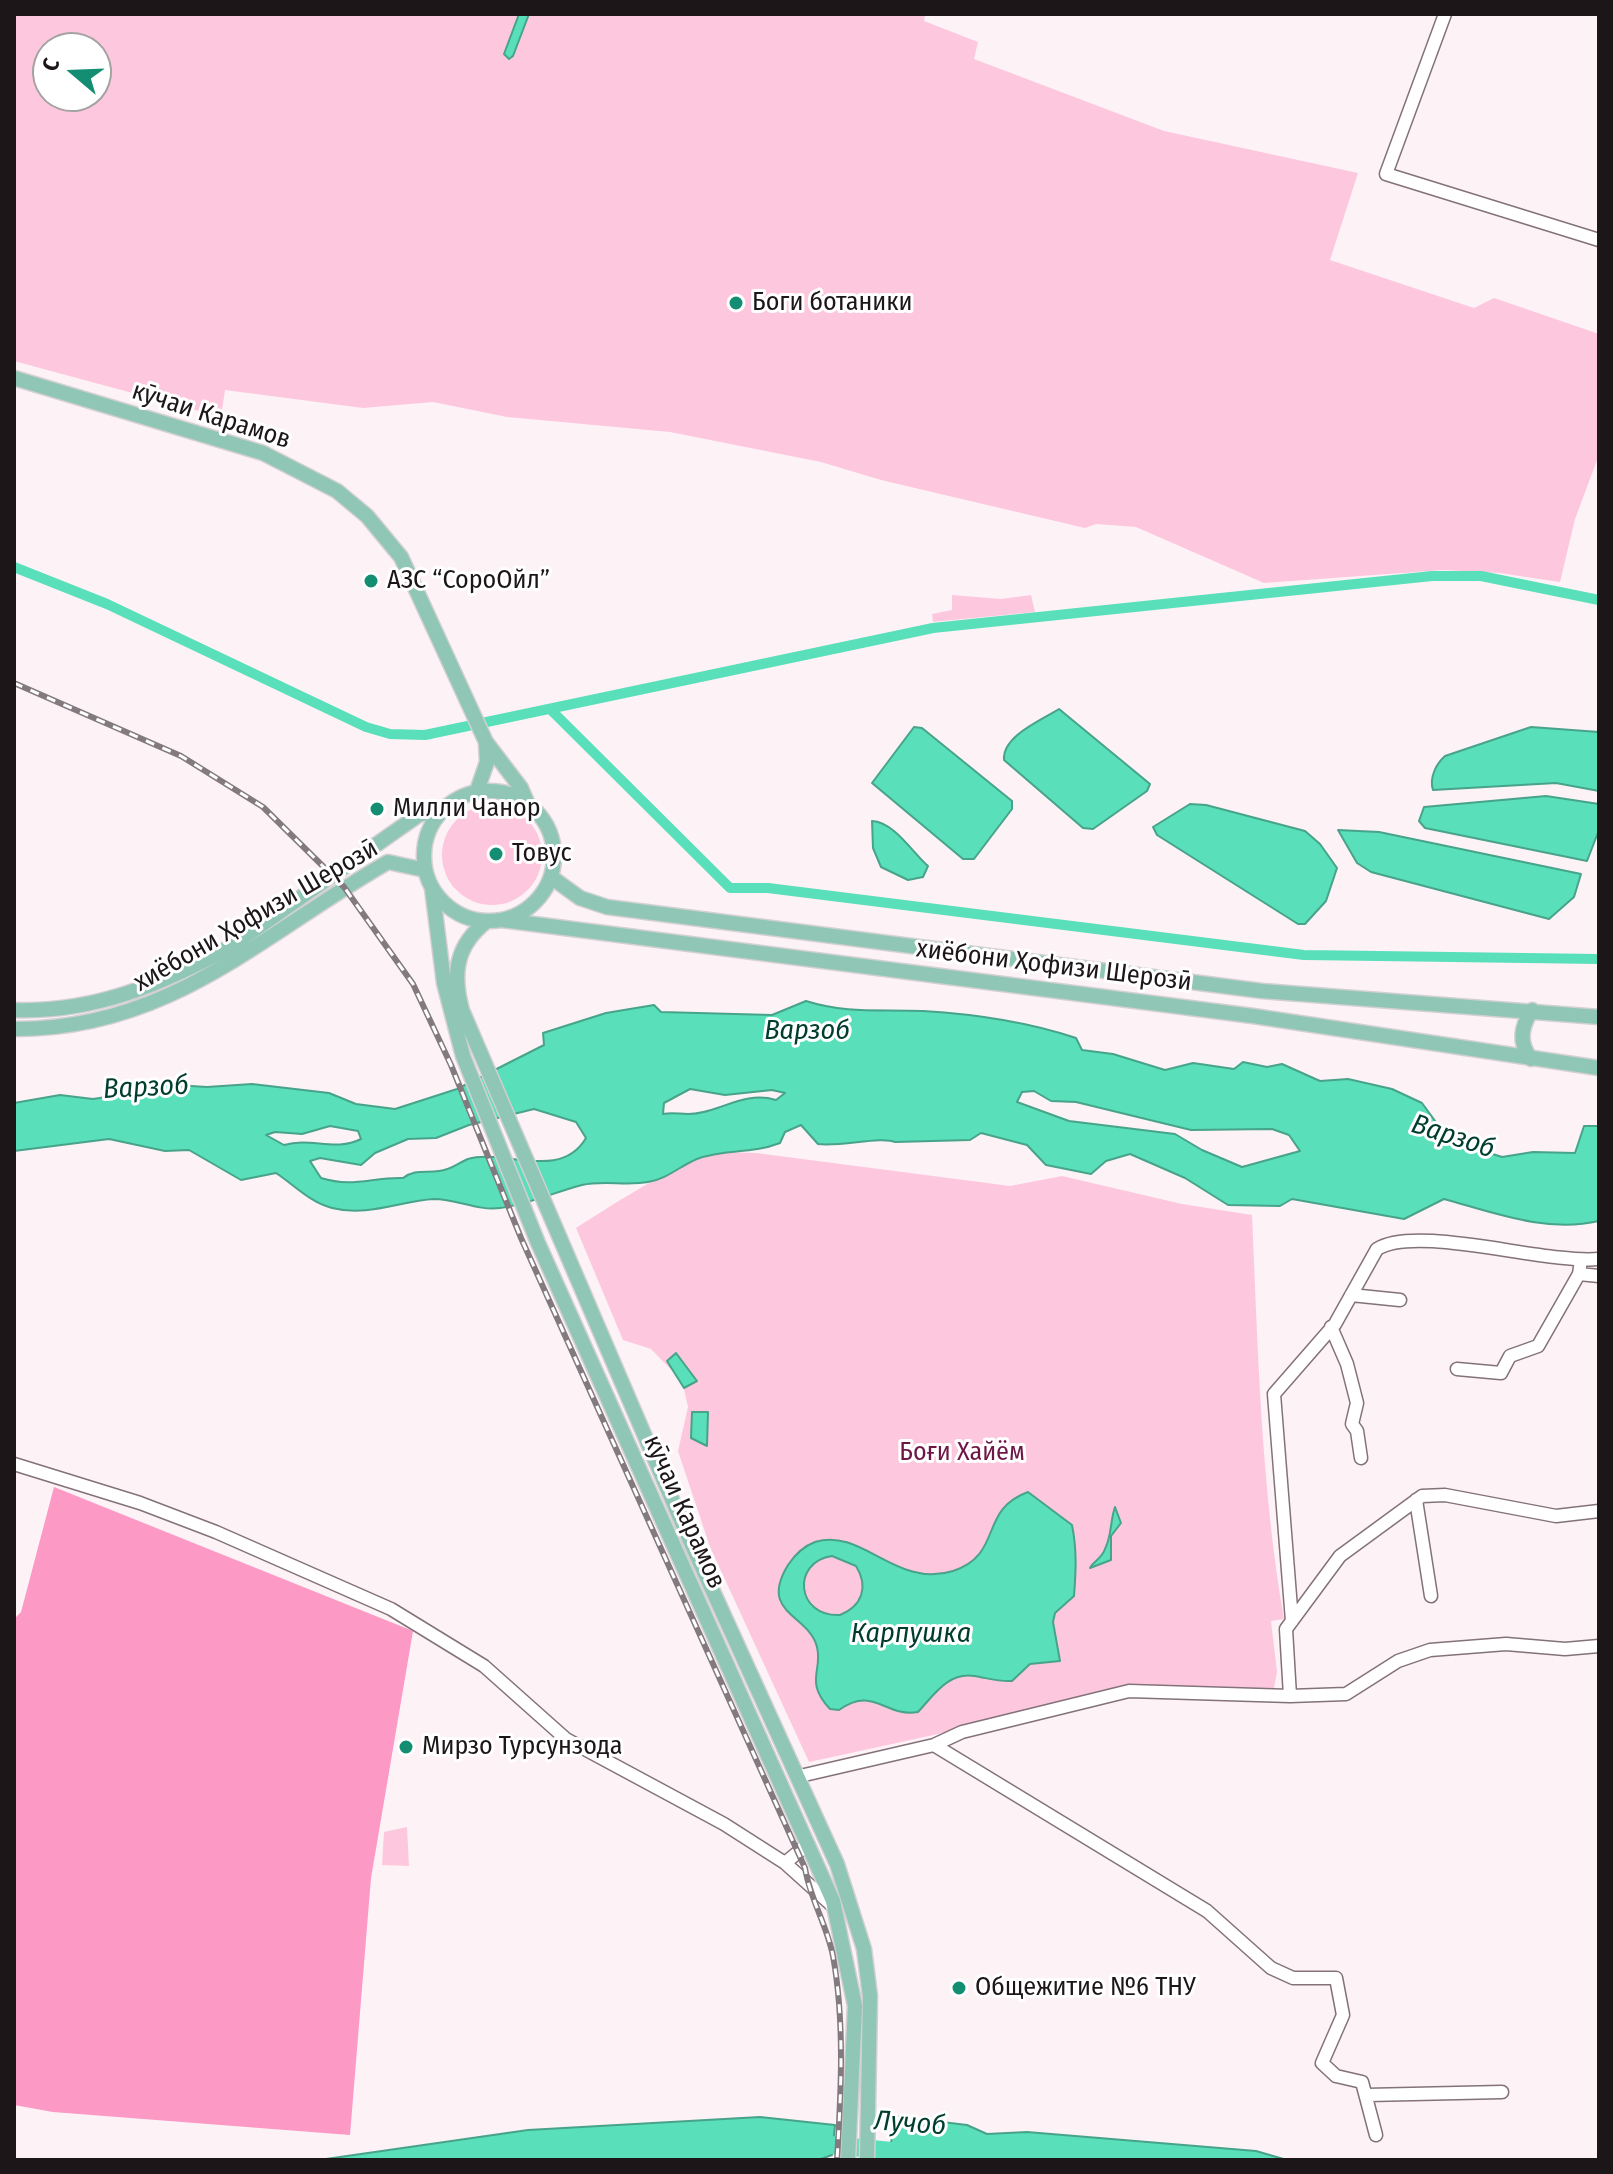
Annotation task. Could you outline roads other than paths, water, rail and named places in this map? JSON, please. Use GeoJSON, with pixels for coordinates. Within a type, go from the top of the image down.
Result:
{"type":"FeatureCollection","features":[{"type":"Feature","properties":{"kind":"main road","name":"кӯчаи Карамов"},"geometry":{"type":"LineString","coordinates":[[14,378],[263,453],[337,491],[367,516],[401,557],[486,742],[521,788],[527,802]]}},
{"type":"Feature","properties":{"kind":"main road"},"geometry":{"type":"LineString","coordinates":[[486,742],[487,762],[477,791],[503,792],[527,802],[545,822],[554,844],[551,877],[532,905],[494,921]]}},
{"type":"Feature","properties":{"kind":"main road","name":"хиёбони Ҳофизи Шерозӣ"},"geometry":{"type":"LineString","coordinates":[[477,791],[464,795],[441,812],[428,833],[425,870],[432,888],[446,906],[465,917],[1237,1014],[1599,1068]]}},
{"type":"Feature","properties":{"kind":"main road","name":"хиёбони Ҳофизи Шерозӣ"},"geometry":{"type":"LineString","coordinates":[[14,1010],[79,1006],[133,994],[230,947],[420,814],[441,812]]}},
{"type":"Feature","properties":{"kind":"main road","name":"хиёбони Ҳофизи Шерозӣ"},"geometry":{"type":"LineString","coordinates":[[14,1029],[83,1024],[134,1012],[190,987],[388,862],[425,870]]}},
{"type":"Feature","properties":{"kind":"main road","name":"хиёбони Ҳофизи Шерозӣ"},"geometry":{"type":"LineString","coordinates":[[551,877],[580,898],[607,907],[1262,991],[1599,1017]]}},
{"type":"Feature","properties":{"kind":"main road","name":"кӯчаи Карамов"},"geometry":{"type":"LineString","coordinates":[[432,888],[444,983],[463,1056],[538,1243],[835,1908],[855,2006],[848,2160]]}},
{"type":"Feature","properties":{"kind":"main road","name":"кӯчаи Карамов"},"geometry":{"type":"LineString","coordinates":[[494,921],[464,946],[455,970],[462,1010],[556,1235],[756,1686],[800,1776],[837,1864],[864,1949],[870,1996],[867,2160]]}},
{"type":"Feature","properties":{"kind":"main road"},"geometry":{"type":"LineString","coordinates":[[1531,1059],[1522,1047],[1521,1036],[1532,1010]]}},
{"type":"Feature","properties":{"kind":"main road"},"geometry":{"type":"LineString","coordinates":[[739,1693],[756,1686]]}},
{"type":"Feature","properties":{"kind":"street"},"geometry":{"type":"LineString","coordinates":[[1445,14],[1386,174],[1599,240]]}},
{"type":"Feature","properties":{"kind":"street"},"geometry":{"type":"LineString","coordinates":[[1292,1621],[1274,1394],[1291,1370],[1331,1327],[1377,1249],[1388,1242],[1444,1243],[1581,1260],[1599,1259]]}},
{"type":"Feature","properties":{"kind":"street"},"geometry":{"type":"LineString","coordinates":[[1457,1369],[1501,1373],[1510,1356],[1538,1346],[1579,1274],[1581,1260]]}},
{"type":"Feature","properties":{"kind":"street"},"geometry":{"type":"LineString","coordinates":[[1579,1274],[1599,1276]]}},
{"type":"Feature","properties":{"kind":"street"},"geometry":{"type":"LineString","coordinates":[[1351,1295],[1400,1300]]}},
{"type":"Feature","properties":{"kind":"street"},"geometry":{"type":"LineString","coordinates":[[1331,1327],[1347,1364],[1357,1403],[1352,1424],[1357,1431],[1361,1458]]}},
{"type":"Feature","properties":{"kind":"street"},"geometry":{"type":"LineString","coordinates":[[14,1464],[140,1503],[216,1532],[391,1609],[484,1666],[566,1739],[655,1785],[785,1863],[835,1908]]}},
{"type":"Feature","properties":{"kind":"street"},"geometry":{"type":"LineString","coordinates":[[1290,1696],[1286,1629],[1340,1556],[1416,1500],[1445,1495],[1556,1516],[1599,1511]]}},
{"type":"Feature","properties":{"kind":"street"},"geometry":{"type":"LineString","coordinates":[[1416,1500],[1431,1596]]}},
{"type":"Feature","properties":{"kind":"street"},"geometry":{"type":"LineString","coordinates":[[800,1776],[934,1745],[962,1732],[1129,1691],[1290,1696],[1346,1694],[1398,1661],[1430,1650],[1506,1644],[1565,1649],[1599,1646]]}},
{"type":"Feature","properties":{"kind":"street"},"geometry":{"type":"LineString","coordinates":[[934,1745],[1207,1911],[1271,1968],[1293,1978],[1336,1978],[1343,2015],[1322,2063],[1336,2076],[1358,2079],[1367,2095],[1376,2135]]}},
{"type":"Feature","properties":{"kind":"street"},"geometry":{"type":"LineString","coordinates":[[785,1863],[808,1844]]}},
{"type":"Feature","properties":{"kind":"street"},"geometry":{"type":"LineString","coordinates":[[1367,2095],[1502,2092]]}},
{"type":"Feature","properties":{"kind":"water"},"geometry":{"type":"Polygon","coordinates":[[[519,14],[529,14],[513,56],[509,59],[504,54],[519,14]]]}},
{"type":"Feature","properties":{"kind":"water"},"geometry":{"type":"Polygon","coordinates":[[[1059,709],[1150,784],[1147,791],[1093,829],[1083,828],[1004,760],[1009,743],[1016,736],[1059,709]]]}},
{"type":"Feature","properties":{"kind":"water"},"geometry":{"type":"Polygon","coordinates":[[[914,727],[922,728],[1012,801],[1012,809],[974,859],[963,859],[872,783],[914,727]]]}},
{"type":"Feature","properties":{"kind":"water"},"geometry":{"type":"Polygon","coordinates":[[[1531,727],[1599,732],[1599,791],[1556,783],[1433,790],[1434,772],[1445,756],[1531,727]]]}},
{"type":"Feature","properties":{"kind":"water"},"geometry":{"type":"Polygon","coordinates":[[[1546,796],[1599,804],[1599,830],[1587,861],[1425,828],[1419,821],[1424,807],[1546,796]]]}},
{"type":"Feature","properties":{"kind":"water"},"geometry":{"type":"Polygon","coordinates":[[[1190,804],[1206,805],[1305,831],[1320,844],[1337,868],[1326,901],[1305,924],[1298,924],[1157,835],[1153,827],[1190,804]]]}},
{"type":"Feature","properties":{"kind":"water"},"geometry":{"type":"Polygon","coordinates":[[[872,821],[888,826],[928,866],[923,877],[908,880],[881,867],[873,848],[872,821]]]}},
{"type":"Feature","properties":{"kind":"water"},"geometry":{"type":"Polygon","coordinates":[[[1338,830],[1379,832],[1581,874],[1574,897],[1549,919],[1371,872],[1357,863],[1338,830]]]}},
{"type":"Feature","properties":{"kind":"water","name":"Варзоб"},"geometry":{"type":"Polygon","coordinates":[[[806,1001],[850,1009],[942,1012],[1039,1027],[1076,1038],[1082,1050],[1113,1054],[1165,1070],[1193,1063],[1234,1069],[1243,1062],[1267,1067],[1282,1064],[1320,1081],[1348,1079],[1392,1089],[1422,1103],[1449,1140],[1502,1157],[1533,1152],[1575,1153],[1584,1126],[1599,1126],[1599,1221],[1560,1225],[1540,1223],[1444,1199],[1404,1219],[1292,1199],[1280,1206],[1228,1205],[1185,1178],[1130,1154],[1106,1161],[1091,1174],[1046,1165],[1027,1145],[981,1133],[970,1140],[880,1140],[827,1145],[818,1144],[801,1125],[785,1132],[780,1143],[708,1156],[655,1180],[590,1184],[500,1208],[434,1199],[371,1210],[332,1208],[310,1198],[276,1173],[241,1180],[189,1150],[165,1151],[109,1139],[14,1151],[14,1103],[60,1095],[93,1099],[145,1091],[159,1084],[207,1087],[252,1084],[329,1093],[356,1104],[395,1109],[457,1089],[544,1045],[543,1033],[606,1013],[654,1005],[661,1012],[772,1015],[806,1001]],[[690,1089],[664,1103],[663,1114],[688,1114],[753,1098],[776,1100],[785,1093],[772,1090],[725,1095],[690,1089]],[[1034,1091],[1022,1092],[1017,1102],[1069,1121],[1175,1134],[1202,1150],[1242,1167],[1300,1151],[1289,1135],[1272,1129],[1191,1130],[1076,1102],[1051,1101],[1034,1091]],[[534,1109],[469,1125],[436,1138],[408,1139],[375,1153],[361,1165],[320,1158],[310,1161],[321,1178],[332,1181],[403,1178],[416,1172],[451,1168],[468,1159],[482,1157],[530,1161],[562,1158],[575,1151],[586,1138],[576,1122],[534,1109]],[[330,1126],[302,1134],[275,1132],[266,1135],[284,1145],[332,1145],[361,1139],[358,1131],[330,1126]]]}},
{"type":"Feature","properties":{"kind":"water"},"geometry":{"type":"Polygon","coordinates":[[[676,1353],[697,1381],[684,1388],[667,1361],[676,1353]]]}},
{"type":"Feature","properties":{"kind":"water"},"geometry":{"type":"Polygon","coordinates":[[[692,1412],[708,1412],[707,1446],[691,1438],[692,1412]]]}},
{"type":"Feature","properties":{"kind":"water","name":"Карпушка"},"geometry":{"type":"Polygon","coordinates":[[[1028,1492],[1072,1525],[1076,1560],[1074,1596],[1055,1613],[1053,1622],[1060,1661],[1030,1664],[1012,1681],[974,1676],[957,1678],[942,1686],[918,1712],[897,1711],[871,1701],[851,1703],[839,1710],[830,1709],[816,1683],[817,1647],[805,1627],[782,1604],[779,1594],[780,1581],[793,1558],[815,1542],[832,1540],[864,1549],[914,1572],[933,1574],[953,1571],[979,1554],[1002,1510],[1028,1492]],[[832,1556],[819,1560],[805,1578],[807,1599],[825,1613],[840,1615],[848,1611],[861,1595],[862,1581],[856,1566],[832,1556]]]}},
{"type":"Feature","properties":{"kind":"water"},"geometry":{"type":"Polygon","coordinates":[[[1115,1507],[1121,1523],[1111,1536],[1111,1560],[1090,1568],[1107,1544],[1115,1507]]]}},
{"type":"Feature","properties":{"kind":"water"},"geometry":{"type":"Polygon","coordinates":[[[893,2116],[967,2125],[987,2134],[1027,2132],[1256,2151],[1287,2160],[890,2160],[893,2116]]]}},
{"type":"Feature","properties":{"kind":"water"},"geometry":{"type":"Polygon","coordinates":[[[760,2117],[835,2125],[832,2155],[818,2160],[319,2160],[528,2130],[760,2117]]]}},
{"type":"Feature","properties":{"kind":"waterway"},"geometry":{"type":"LineString","coordinates":[[14,567],[107,604],[366,727],[390,734],[425,735],[933,628],[1432,576],[1481,576],[1599,600]]}},
{"type":"Feature","properties":{"kind":"waterway"},"geometry":{"type":"LineString","coordinates":[[550,709],[730,888],[768,888],[1304,955],[1599,959]]}},
{"type":"Feature","properties":{"kind":"waterway","name":"Лучоб"},"geometry":{"type":"LineString","coordinates":[[811,2143],[912,2153]]}},
{"type":"Feature","properties":{"kind":"railway"},"geometry":{"type":"LineString","coordinates":[[14,683],[181,756],[263,807],[344,887],[413,984],[451,1065],[521,1238],[805,1868],[830,1945],[837,1981],[841,2058],[837,2160]]}},
{"type":"Feature","properties":{"kind":"place","name":"Боги ботаники"},"geometry":{"type":"Point","coordinates":[736,303]}},
{"type":"Feature","properties":{"kind":"place","name":"АЗС “СороОйл”"},"geometry":{"type":"Point","coordinates":[371,581]}},
{"type":"Feature","properties":{"kind":"place","name":"Милли Чанор"},"geometry":{"type":"Point","coordinates":[377,809]}},
{"type":"Feature","properties":{"kind":"place","name":"Товус"},"geometry":{"type":"Point","coordinates":[496,854]}},
{"type":"Feature","properties":{"kind":"place","name":"Мирзо Турсунзода"},"geometry":{"type":"Point","coordinates":[406,1747]}},
{"type":"Feature","properties":{"kind":"place","name":"Общежитие №6 ТНУ"},"geometry":{"type":"Point","coordinates":[959,1988]}},
{"type":"Feature","properties":{"kind":"park label","name":"Боғи Хайём"},"geometry":{"type":"Point","coordinates":[962,1453]}}]}
